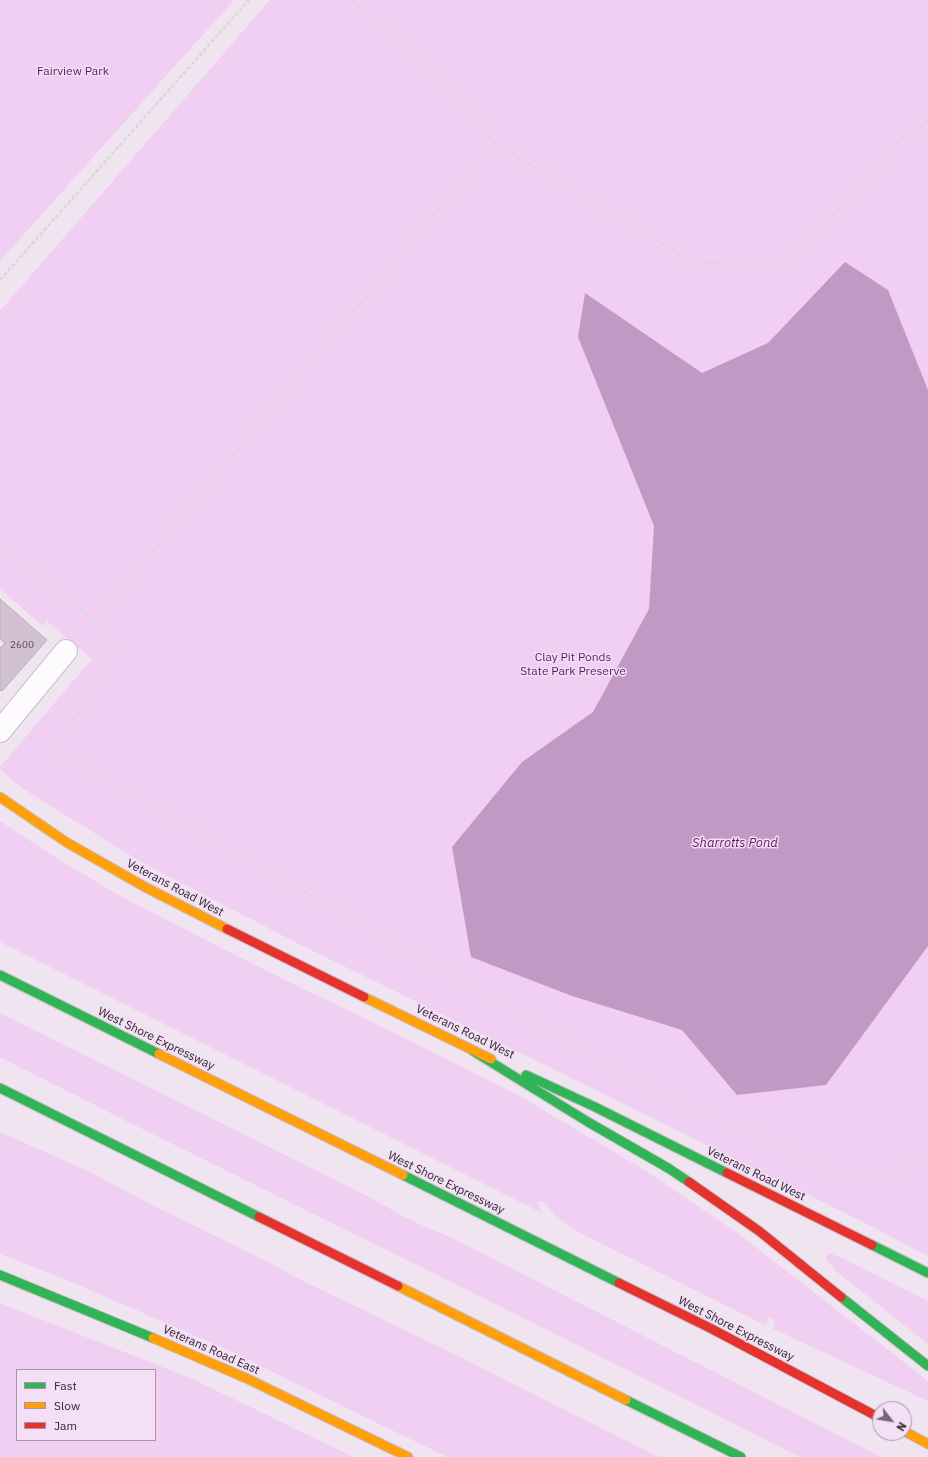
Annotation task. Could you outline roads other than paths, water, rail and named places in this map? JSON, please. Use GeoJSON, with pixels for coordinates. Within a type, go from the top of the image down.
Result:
{"type":"FeatureCollection","features":[{"type":"Feature","properties":{"kind":"main road","name":"Veterans Road West"},"geometry":{"type":"LineString","coordinates":[[0,798],[66,842],[104,865],[152,890],[473,1051],[595,1107],[928,1273]]}},
{"type":"Feature","properties":{"kind":"main road","name":"West Shore Expressway"},"geometry":{"type":"LineString","coordinates":[[0,974],[710,1328],[872,1414]]}},
{"type":"Feature","properties":{"kind":"main road"},"geometry":{"type":"LineString","coordinates":[[473,1051],[588,1122],[668,1168],[715,1200],[759,1231],[928,1366]]}},
{"type":"Feature","properties":{"kind":"main road"},"geometry":{"type":"LineString","coordinates":[[0,1088],[741,1457]]}},
{"type":"Feature","properties":{"kind":"main road","name":"Veterans Road East"},"geometry":{"type":"LineString","coordinates":[[0,1275],[93,1312],[248,1379],[408,1457]]}},
{"type":"Feature","properties":{"kind":"main road"},"geometry":{"type":"LineString","coordinates":[[912,1435],[928,1444]]}},
{"type":"Feature","properties":{"kind":"street"},"geometry":{"type":"LineString","coordinates":[[0,730],[66,651]]}},
{"type":"Feature","properties":{"kind":"water","name":"Sharrotts Pond"},"geometry":{"type":"Polygon","coordinates":[[[845,262],[888,290],[928,390],[928,946],[826,1085],[737,1095],[682,1030],[572,996],[471,957],[452,847],[522,762],[593,712],[649,609],[654,526],[578,337],[585,293],[702,373],[768,343],[845,262]]]}},
{"type":"Feature","properties":{"kind":"park label","name":"Fairview Park"},"geometry":{"type":"Point","coordinates":[73,72]}},
{"type":"Feature","properties":{"kind":"park label","name":"Clay Pit Ponds State Park Preserve"},"geometry":{"type":"Point","coordinates":[573,665]}}]}
